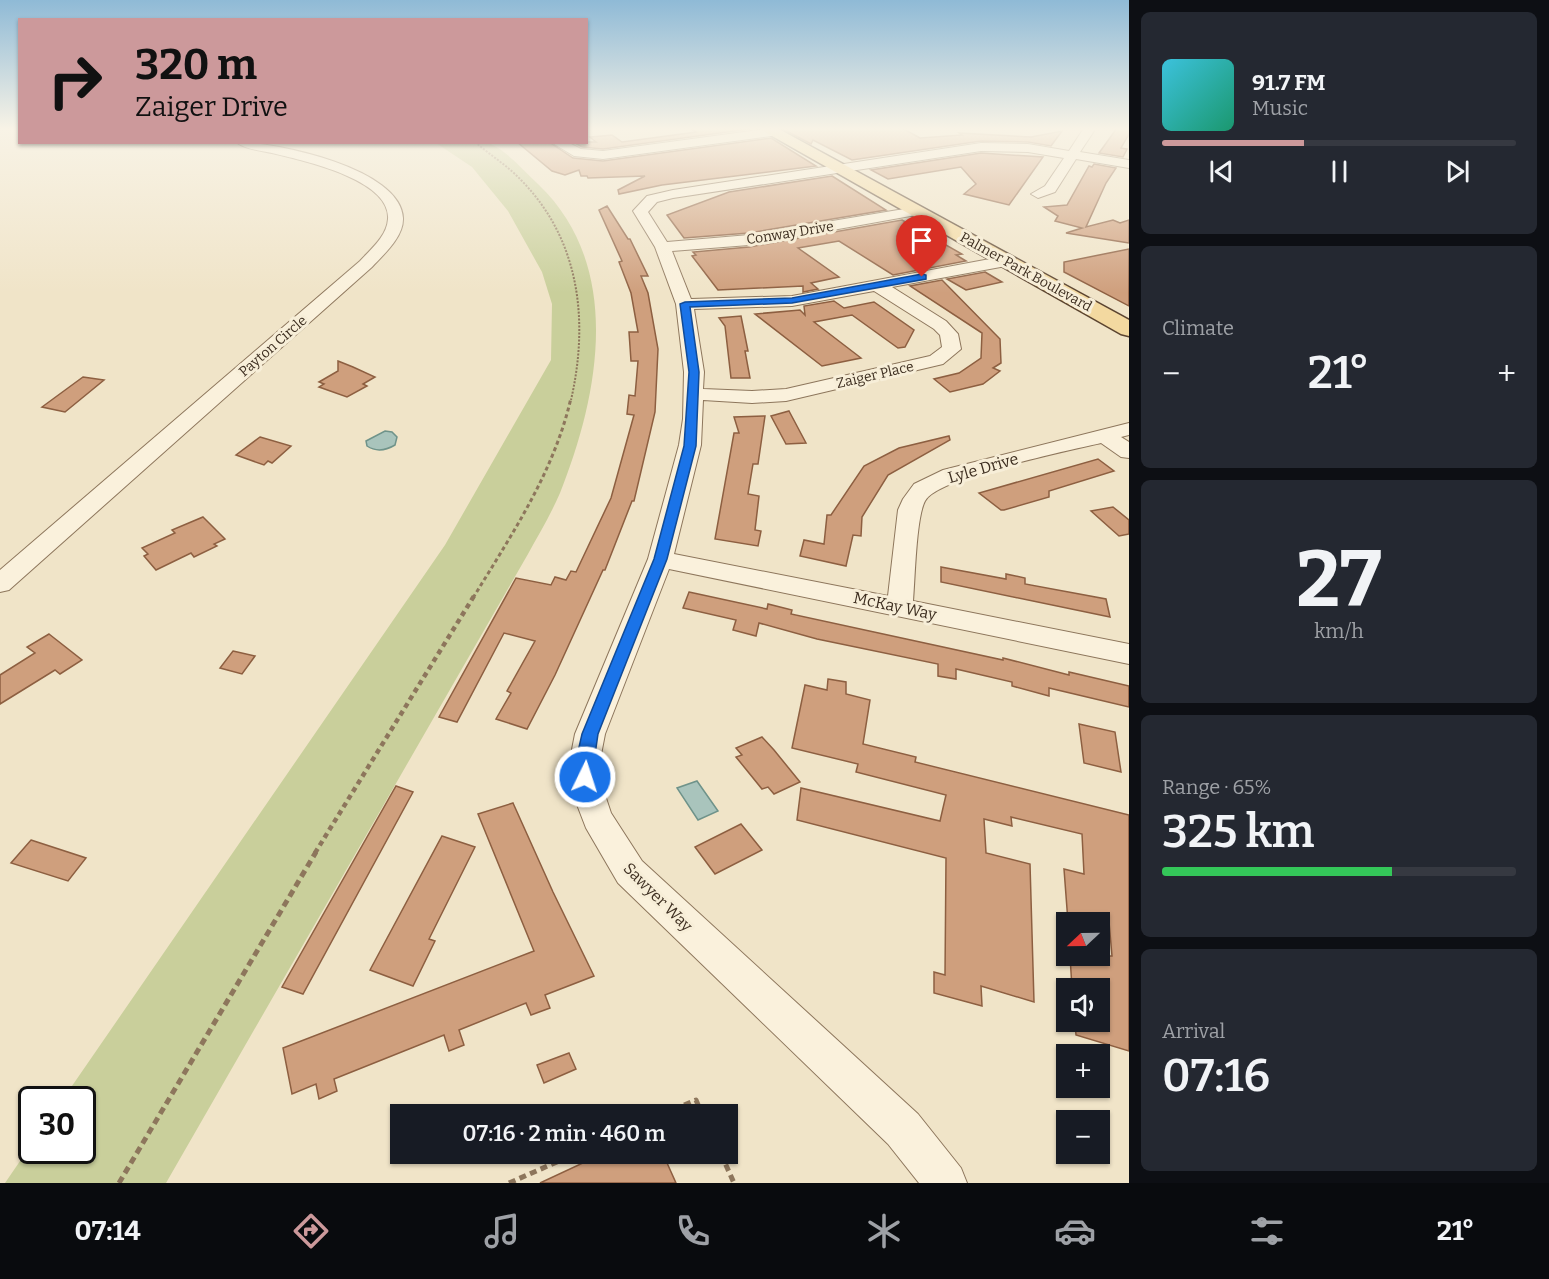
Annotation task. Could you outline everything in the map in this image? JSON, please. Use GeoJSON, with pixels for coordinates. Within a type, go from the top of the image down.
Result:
{"type":"FeatureCollection","features":[{"type":"Feature","properties":{"kind":"main road","name":"Palmer Park Boulevard"},"geometry":{"type":"LineString","coordinates":[[866,183],[1129,329]]}},
{"type":"Feature","properties":{"kind":"street","name":"Payton Circle"},"geometry":{"type":"LineString","coordinates":[[0,584],[359,271],[386,242],[397,216],[396,207],[392,200],[372,183]]}},
{"type":"Feature","properties":{"kind":"street","name":"Sawyer Way"},"geometry":{"type":"LineString","coordinates":[[742,183],[652,199],[640,211],[663,247],[685,304],[692,345],[695,394],[690,446],[660,559],[590,734],[584,765],[587,789],[597,818],[630,872],[903,1129],[946,1183]]}},
{"type":"Feature","properties":{"kind":"street"},"geometry":{"type":"LineString","coordinates":[[1038,194],[1050,189],[1054,183]]}},
{"type":"Feature","properties":{"kind":"street","name":"Conway Drive"},"geometry":{"type":"LineString","coordinates":[[663,247],[749,240],[916,211]]}},
{"type":"Feature","properties":{"kind":"street"},"geometry":{"type":"LineString","coordinates":[[685,304],[792,301],[1006,261]]}},
{"type":"Feature","properties":{"kind":"street","name":"Zaiger Place"},"geometry":{"type":"LineString","coordinates":[[695,394],[752,397],[786,395],[922,364],[946,356],[952,349],[949,334],[940,325],[878,286]]}},
{"type":"Feature","properties":{"kind":"street","name":"Lyle Drive"},"geometry":{"type":"LineString","coordinates":[[900,607],[910,510],[914,499],[922,489],[951,475],[1129,429]]}},
{"type":"Feature","properties":{"kind":"street"},"geometry":{"type":"LineString","coordinates":[[1104,435],[1129,452]]}},
{"type":"Feature","properties":{"kind":"street","name":"McKay Way"},"geometry":{"type":"LineString","coordinates":[[660,559],[1129,654]]}},
{"type":"Feature","properties":{"kind":"path"},"geometry":{"type":"LineString","coordinates":[[119,1183],[334,822],[520,522],[544,478],[561,437],[571,402],[582,335],[580,302],[572,264],[562,237],[541,203],[523,183]]}},
{"type":"Feature","properties":{"kind":"path"},"geometry":{"type":"LineString","coordinates":[[509,1183],[552,1164]]}},
{"type":"Feature","properties":{"kind":"path"},"geometry":{"type":"LineString","coordinates":[[725,1164],[734,1183]]}},
{"type":"Feature","properties":{"kind":"green space"},"geometry":{"type":"Polygon","coordinates":[[[485,183],[537,183],[566,218],[584,254],[593,293],[596,333],[593,374],[574,455],[560,493],[528,554],[166,1183],[5,1183],[18,1164],[96,1164],[96,1086],[72,1086],[445,545],[551,360],[552,304],[542,272],[508,211],[485,183]]]}},
{"type":"Feature","properties":{"kind":"water"},"geometry":{"type":"Polygon","coordinates":[[[385,431],[392,432],[397,437],[395,445],[381,450],[367,446],[366,441],[385,431]]]}},
{"type":"Feature","properties":{"kind":"water"},"geometry":{"type":"Polygon","coordinates":[[[697,781],[718,811],[698,820],[677,788],[697,781]]]}},
{"type":"Feature","properties":{"kind":"building"},"geometry":{"type":"Polygon","coordinates":[[[631,183],[677,183],[619,194],[618,190],[631,183]]]}},
{"type":"Feature","properties":{"kind":"building"},"geometry":{"type":"Polygon","coordinates":[[[786,183],[843,183],[886,210],[749,233],[684,238],[667,215],[729,192],[786,183]]]}},
{"type":"Feature","properties":{"kind":"building"},"geometry":{"type":"Polygon","coordinates":[[[1024,183],[1009,205],[964,194],[976,184],[1024,183]]]}},
{"type":"Feature","properties":{"kind":"building"},"geometry":{"type":"Polygon","coordinates":[[[1079,183],[1106,183],[1086,227],[1113,220],[1120,223],[1129,220],[1129,243],[1066,233],[1082,228],[1055,221],[1058,216],[1044,207],[1067,205],[1079,183]]]}},
{"type":"Feature","properties":{"kind":"building"},"geometry":{"type":"Polygon","coordinates":[[[607,206],[630,239],[648,276],[641,276],[648,293],[658,349],[655,412],[634,501],[632,501],[605,570],[527,729],[496,719],[511,693],[507,691],[535,641],[504,633],[457,722],[439,717],[516,578],[551,585],[555,577],[566,580],[571,571],[576,572],[611,498],[634,415],[627,414],[629,395],[635,396],[638,361],[631,361],[629,332],[638,332],[631,293],[619,262],[622,261],[599,210],[607,206]]]}},
{"type":"Feature","properties":{"kind":"building"},"geometry":{"type":"Polygon","coordinates":[[[902,220],[962,254],[956,255],[966,261],[893,275],[839,241],[798,248],[839,277],[811,283],[818,289],[803,292],[803,286],[718,290],[692,256],[696,255],[693,252],[749,247],[902,220]]]}},
{"type":"Feature","properties":{"kind":"building"},"geometry":{"type":"Polygon","coordinates":[[[1129,249],[1129,306],[1064,272],[1064,262],[1129,249]]]}},
{"type":"Feature","properties":{"kind":"building"},"geometry":{"type":"Polygon","coordinates":[[[985,272],[1002,282],[966,290],[947,279],[985,272]]]}},
{"type":"Feature","properties":{"kind":"building"},"geometry":{"type":"Polygon","coordinates":[[[942,280],[1000,339],[1001,363],[993,368],[1000,371],[983,384],[950,392],[934,379],[959,373],[981,358],[982,333],[910,286],[942,280]]]}},
{"type":"Feature","properties":{"kind":"building"},"geometry":{"type":"Polygon","coordinates":[[[834,301],[844,308],[874,302],[914,330],[905,347],[898,348],[852,315],[814,322],[861,358],[822,366],[755,314],[800,310],[805,315],[804,306],[834,301]]]}},
{"type":"Feature","properties":{"kind":"building"},"geometry":{"type":"Polygon","coordinates":[[[741,316],[748,351],[745,351],[750,378],[731,378],[725,326],[719,318],[741,316]]]}},
{"type":"Feature","properties":{"kind":"building"},"geometry":{"type":"Polygon","coordinates":[[[338,361],[375,377],[363,384],[367,386],[347,397],[319,387],[324,384],[319,382],[338,371],[338,361]]]}},
{"type":"Feature","properties":{"kind":"building"},"geometry":{"type":"Polygon","coordinates":[[[83,377],[104,380],[65,412],[42,407],[83,377]]]}},
{"type":"Feature","properties":{"kind":"building"},"geometry":{"type":"Polygon","coordinates":[[[789,411],[806,443],[786,444],[771,416],[789,411]]]}},
{"type":"Feature","properties":{"kind":"building"},"geometry":{"type":"Polygon","coordinates":[[[765,416],[758,464],[753,464],[748,494],[759,496],[755,530],[761,531],[758,546],[715,539],[734,433],[739,433],[734,417],[765,416]]]}},
{"type":"Feature","properties":{"kind":"building"},"geometry":{"type":"Polygon","coordinates":[[[949,436],[950,440],[888,475],[862,517],[861,536],[853,535],[846,566],[800,556],[804,540],[824,544],[827,515],[831,515],[864,466],[899,448],[949,436]]]}},
{"type":"Feature","properties":{"kind":"building"},"geometry":{"type":"Polygon","coordinates":[[[260,437],[291,446],[272,463],[268,461],[264,465],[236,455],[260,437]]]}},
{"type":"Feature","properties":{"kind":"building"},"geometry":{"type":"Polygon","coordinates":[[[1098,459],[1114,471],[1049,491],[1049,497],[1004,510],[979,493],[1098,459]]]}},
{"type":"Feature","properties":{"kind":"building"},"geometry":{"type":"Polygon","coordinates":[[[1113,507],[1129,520],[1129,534],[1119,536],[1091,511],[1113,507]]]}},
{"type":"Feature","properties":{"kind":"building"},"geometry":{"type":"Polygon","coordinates":[[[203,517],[225,539],[214,544],[217,546],[194,557],[191,553],[156,570],[144,556],[148,554],[142,548],[175,533],[172,530],[203,517]]]}},
{"type":"Feature","properties":{"kind":"building"},"geometry":{"type":"Polygon","coordinates":[[[941,567],[1006,579],[1006,574],[1025,578],[1025,584],[1106,599],[1110,617],[941,582],[941,567]]]}},
{"type":"Feature","properties":{"kind":"building"},"geometry":{"type":"Polygon","coordinates":[[[689,592],[767,609],[768,604],[792,610],[791,614],[1129,686],[1129,707],[1049,688],[1049,696],[1012,686],[1012,682],[956,669],[956,679],[938,676],[938,664],[817,639],[759,623],[756,636],[733,630],[736,620],[683,608],[689,592]]]}},
{"type":"Feature","properties":{"kind":"building"},"geometry":{"type":"Polygon","coordinates":[[[49,634],[82,660],[60,674],[55,670],[0,704],[0,675],[35,653],[27,647],[49,634]]]}},
{"type":"Feature","properties":{"kind":"building"},"geometry":{"type":"Polygon","coordinates":[[[233,651],[255,656],[242,674],[220,668],[233,651]]]}},
{"type":"Feature","properties":{"kind":"building"},"geometry":{"type":"Polygon","coordinates":[[[828,679],[846,682],[846,694],[870,700],[863,744],[916,757],[915,762],[1129,815],[1129,1051],[1076,1035],[1076,1032],[1110,1032],[1110,978],[1071,978],[1071,966],[1110,966],[1110,956],[1112,956],[1110,912],[1067,912],[1064,869],[1084,874],[1082,834],[1011,817],[1012,826],[984,819],[986,853],[1030,864],[1034,1002],[981,986],[982,1006],[934,993],[934,972],[945,975],[946,858],[797,820],[801,788],[940,821],[946,795],[856,772],[858,764],[792,748],[805,685],[827,690],[828,679]]]}},
{"type":"Feature","properties":{"kind":"building"},"geometry":{"type":"Polygon","coordinates":[[[1079,724],[1115,732],[1121,772],[1084,763],[1079,724]]]}},
{"type":"Feature","properties":{"kind":"building"},"geometry":{"type":"Polygon","coordinates":[[[762,737],[800,782],[774,794],[768,787],[762,789],[736,757],[742,755],[736,748],[762,737]]]}},
{"type":"Feature","properties":{"kind":"building"},"geometry":{"type":"Polygon","coordinates":[[[396,786],[413,792],[303,994],[282,987],[396,786]]]}},
{"type":"Feature","properties":{"kind":"building"},"geometry":{"type":"Polygon","coordinates":[[[513,803],[594,976],[545,995],[550,1008],[531,1015],[526,1003],[459,1030],[464,1045],[449,1051],[444,1035],[334,1079],[337,1091],[319,1099],[316,1084],[292,1094],[283,1048],[534,951],[478,814],[513,803]]]}},
{"type":"Feature","properties":{"kind":"building"},"geometry":{"type":"Polygon","coordinates":[[[741,824],[762,850],[715,874],[695,847],[741,824]]]}},
{"type":"Feature","properties":{"kind":"building"},"geometry":{"type":"Polygon","coordinates":[[[442,836],[475,847],[429,939],[435,941],[413,986],[370,970],[442,836]]]}},
{"type":"Feature","properties":{"kind":"building"},"geometry":{"type":"Polygon","coordinates":[[[31,840],[86,858],[68,881],[11,863],[31,840]]]}},
{"type":"Feature","properties":{"kind":"building"},"geometry":{"type":"Polygon","coordinates":[[[569,1053],[576,1069],[544,1083],[537,1065],[569,1053]]]}},
{"type":"Feature","properties":{"kind":"building"},"geometry":{"type":"Polygon","coordinates":[[[581,1164],[667,1164],[676,1183],[540,1183],[581,1164]]]}},
{"type":"Feature","properties":{"kind":"route"},"geometry":{"type":"LineString","coordinates":[[585,777],[584,765],[590,734],[660,559],[690,446],[695,394],[692,345],[685,304],[792,301],[922,277]]}}]}
